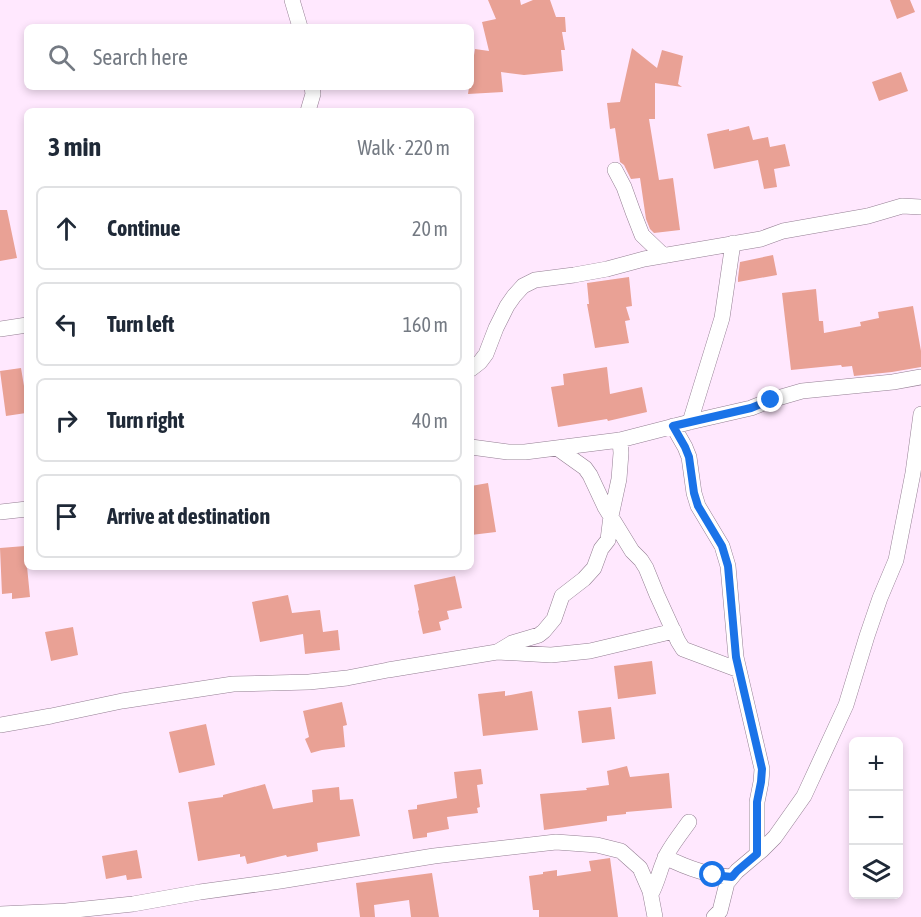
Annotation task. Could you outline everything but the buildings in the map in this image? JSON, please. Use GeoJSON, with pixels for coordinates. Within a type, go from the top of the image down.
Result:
{"type":"FeatureCollection","features":[{"type":"Feature","properties":{"kind":"street"},"geometry":{"type":"LineString","coordinates":[[292,0],[299,24]]}},
{"type":"Feature","properties":{"kind":"street"},"geometry":{"type":"LineString","coordinates":[[309,108],[312,90]]}},
{"type":"Feature","properties":{"kind":"street"},"geometry":{"type":"LineString","coordinates":[[615,170],[642,235],[664,255]]}},
{"type":"Feature","properties":{"kind":"street"},"geometry":{"type":"LineString","coordinates":[[474,367],[486,354],[507,306],[518,290],[541,279],[596,271],[664,255],[760,239],[783,231],[868,216],[902,206],[921,207]]}},
{"type":"Feature","properties":{"kind":"street"},"geometry":{"type":"LineString","coordinates":[[690,422],[722,318],[733,243]]}},
{"type":"Feature","properties":{"kind":"street"},"geometry":{"type":"LineString","coordinates":[[0,329],[24,325]]}},
{"type":"Feature","properties":{"kind":"street"},"geometry":{"type":"LineString","coordinates":[[474,447],[525,452],[620,440],[751,408],[802,391],[893,382],[921,376]]}},
{"type":"Feature","properties":{"kind":"street"},"geometry":{"type":"LineString","coordinates":[[714,917],[720,911],[727,883],[775,837],[804,796],[846,705],[880,598],[896,560],[913,473],[921,414]]}},
{"type":"Feature","properties":{"kind":"street"},"geometry":{"type":"LineString","coordinates":[[673,426],[689,457],[698,506],[722,546],[728,566],[736,657],[762,769],[757,802],[757,854]]}},
{"type":"Feature","properties":{"kind":"street"},"geometry":{"type":"LineString","coordinates":[[497,652],[512,643],[538,635],[554,619],[562,596],[594,568],[601,549],[608,540],[619,479],[620,440]]}},
{"type":"Feature","properties":{"kind":"street"},"geometry":{"type":"LineString","coordinates":[[557,448],[585,468],[593,480],[632,551],[646,568],[683,649],[739,670]]}},
{"type":"Feature","properties":{"kind":"street"},"geometry":{"type":"LineString","coordinates":[[0,512],[24,509]]}},
{"type":"Feature","properties":{"kind":"street"},"geometry":{"type":"LineString","coordinates":[[0,725],[122,701],[233,684],[309,682],[347,678],[497,652],[543,655],[580,652],[674,631]]}},
{"type":"Feature","properties":{"kind":"street"},"geometry":{"type":"LineString","coordinates":[[651,894],[656,886],[665,857],[689,822]]}},
{"type":"Feature","properties":{"kind":"street"},"geometry":{"type":"LineString","coordinates":[[0,914],[134,904],[425,857],[556,842],[597,845],[621,851],[640,868],[651,894],[655,917]]}},
{"type":"Feature","properties":{"kind":"street"},"geometry":{"type":"LineString","coordinates":[[665,857],[702,872],[732,877]]}},
{"type":"Feature","properties":{"kind":"route"},"geometry":{"type":"LineString","coordinates":[[713,875],[732,877],[757,854],[757,802],[762,769],[736,657],[728,566],[722,546],[698,506],[689,457],[673,426],[751,408],[771,400]]}}]}
